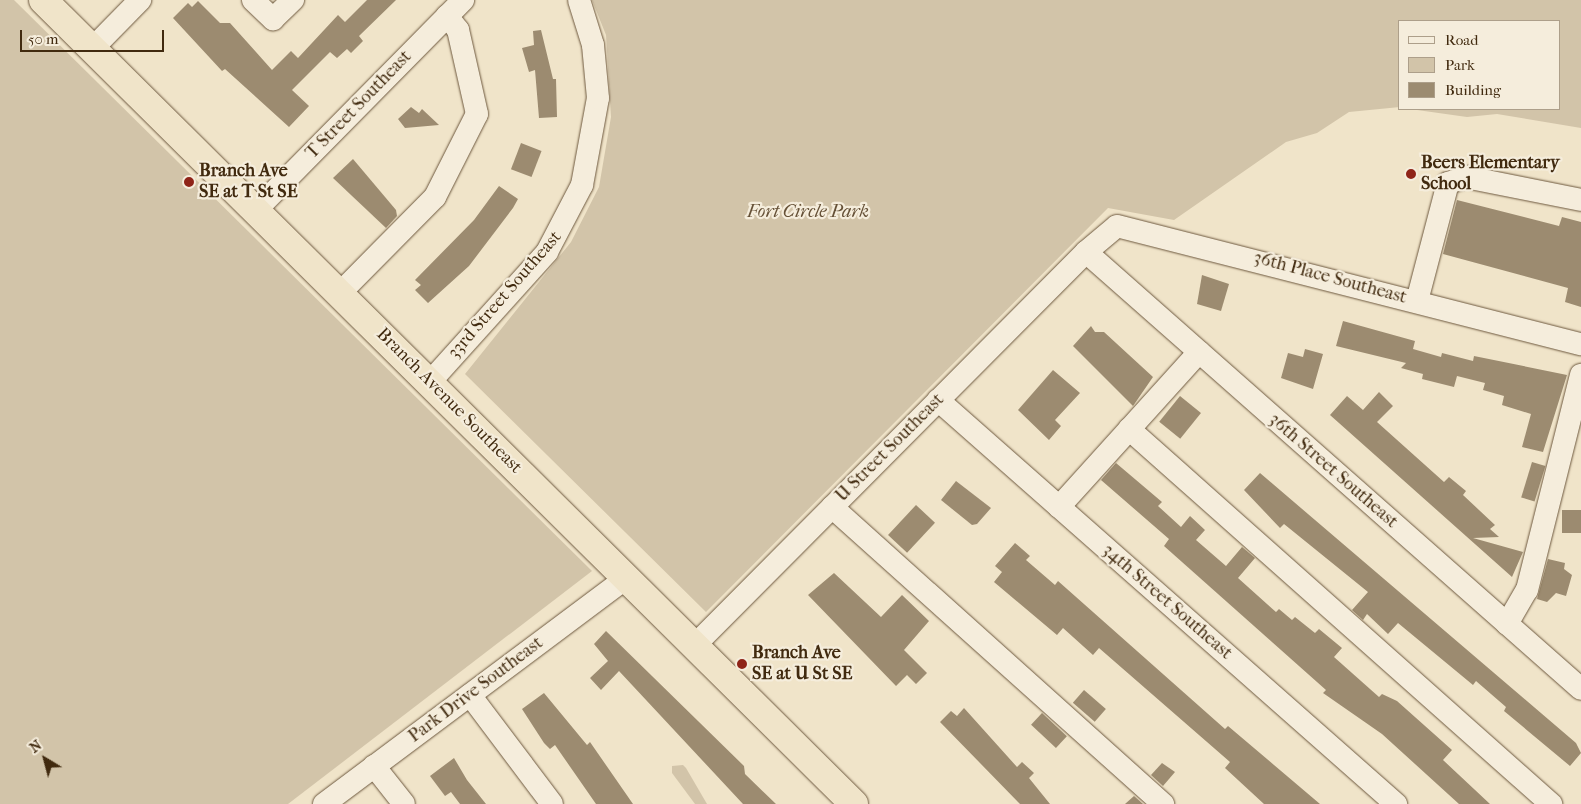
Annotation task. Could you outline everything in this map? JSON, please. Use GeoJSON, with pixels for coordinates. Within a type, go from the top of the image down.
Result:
{"type":"FeatureCollection","features":[{"type":"Feature","properties":{"kind":"highway","name":"Branch Avenue Southeast"},"geometry":{"type":"LineString","coordinates":[[43,0],[854,804]]}},
{"type":"Feature","properties":{"kind":"street"},"geometry":{"type":"LineString","coordinates":[[92,48],[140,0]]}},
{"type":"Feature","properties":{"kind":"street"},"geometry":{"type":"LineString","coordinates":[[253,0],[273,19],[293,0]]}},
{"type":"Feature","properties":{"kind":"street","name":"33rd Street Southeast"},"geometry":{"type":"LineString","coordinates":[[430,382],[547,252],[582,185],[598,98],[593,45],[579,0]]}},
{"type":"Feature","properties":{"kind":"street"},"geometry":{"type":"LineString","coordinates":[[340,294],[435,197],[477,114],[458,30],[455,8]]}},
{"type":"Feature","properties":{"kind":"street","name":"T Street Southeast"},"geometry":{"type":"LineString","coordinates":[[256,210],[455,8]]}},
{"type":"Feature","properties":{"kind":"street"},"geometry":{"type":"LineString","coordinates":[[1417,301],[1448,183],[1466,177],[1581,200]]}},
{"type":"Feature","properties":{"kind":"street","name":"36th Place Southeast"},"geometry":{"type":"LineString","coordinates":[[1086,252],[1124,225],[1581,344]]}},
{"type":"Feature","properties":{"kind":"street","name":"36th Street Southeast"},"geometry":{"type":"LineString","coordinates":[[1086,252],[1581,689]]}},
{"type":"Feature","properties":{"kind":"street","name":"U Street Southeast"},"geometry":{"type":"LineString","coordinates":[[695,645],[1086,252]]}},
{"type":"Feature","properties":{"kind":"street"},"geometry":{"type":"LineString","coordinates":[[1059,507],[1199,352]]}},
{"type":"Feature","properties":{"kind":"street"},"geometry":{"type":"LineString","coordinates":[[1507,624],[1527,590],[1581,375]]}},
{"type":"Feature","properties":{"kind":"street","name":"34th Street Southeast"},"geometry":{"type":"LineString","coordinates":[[938,400],[1396,804]]}},
{"type":"Feature","properties":{"kind":"street"},"geometry":{"type":"LineString","coordinates":[[1129,429],[1551,804]]}},
{"type":"Feature","properties":{"kind":"street"},"geometry":{"type":"LineString","coordinates":[[832,507],[1164,804]]}},
{"type":"Feature","properties":{"kind":"street","name":"Park Drive Southeast"},"geometry":{"type":"LineString","coordinates":[[324,804],[627,577]]}},
{"type":"Feature","properties":{"kind":"street"},"geometry":{"type":"LineString","coordinates":[[470,695],[552,804]]}},
{"type":"Feature","properties":{"kind":"street"},"geometry":{"type":"LineString","coordinates":[[374,766],[404,804]]}},
{"type":"Feature","properties":{"kind":"green space"},"geometry":{"type":"Polygon","coordinates":[[[0,0],[14,0],[592,571],[288,804],[0,804],[0,0]]]}},
{"type":"Feature","properties":{"kind":"green space","name":"Fort Circle Park"},"geometry":{"type":"Polygon","coordinates":[[[592,0],[1581,0],[1581,128],[1497,114],[1467,117],[1417,110],[1561,110],[1561,20],[1398,20],[1398,107],[1349,112],[1317,133],[1286,142],[1174,220],[1108,208],[706,612],[465,374],[571,242],[599,187],[611,117],[606,35],[592,0]]]}},
{"type":"Feature","properties":{"kind":"green space"},"geometry":{"type":"Polygon","coordinates":[[[683,765],[707,804],[695,804],[672,773],[672,766],[683,765]]]}},
{"type":"Feature","properties":{"kind":"building"},"geometry":{"type":"Polygon","coordinates":[[[367,0],[396,0],[359,36],[363,41],[351,53],[347,49],[337,58],[330,52],[292,90],[309,106],[289,127],[225,69],[222,71],[173,18],[188,3],[192,7],[198,1],[220,23],[230,23],[272,70],[291,51],[298,58],[338,15],[345,22],[367,0]]]}},
{"type":"Feature","properties":{"kind":"building"},"geometry":{"type":"Polygon","coordinates":[[[541,30],[553,79],[556,79],[557,117],[539,118],[535,70],[529,72],[522,48],[534,45],[533,31],[541,30]]]}},
{"type":"Feature","properties":{"kind":"building"},"geometry":{"type":"Polygon","coordinates":[[[411,107],[419,113],[422,109],[439,125],[405,128],[398,119],[411,107]]]}},
{"type":"Feature","properties":{"kind":"building"},"geometry":{"type":"Polygon","coordinates":[[[521,143],[542,151],[532,177],[511,169],[521,143]]]}},
{"type":"Feature","properties":{"kind":"building"},"geometry":{"type":"Polygon","coordinates":[[[353,159],[396,210],[397,216],[386,228],[333,178],[353,159]]]}},
{"type":"Feature","properties":{"kind":"building"},"geometry":{"type":"Polygon","coordinates":[[[499,186],[518,199],[513,208],[469,266],[428,303],[415,290],[421,285],[415,280],[474,220],[499,186]]]}},
{"type":"Feature","properties":{"kind":"building"},"geometry":{"type":"Polygon","coordinates":[[[1457,200],[1559,226],[1562,217],[1581,222],[1581,307],[1565,302],[1568,288],[1443,254],[1457,200]]]}},
{"type":"Feature","properties":{"kind":"building"},"geometry":{"type":"Polygon","coordinates":[[[1202,275],[1229,284],[1221,311],[1197,304],[1202,275]]]}},
{"type":"Feature","properties":{"kind":"building"},"geometry":{"type":"Polygon","coordinates":[[[1343,321],[1415,341],[1413,349],[1441,357],[1442,353],[1473,361],[1474,356],[1567,375],[1543,452],[1522,447],[1531,414],[1502,405],[1504,396],[1483,390],[1485,383],[1457,376],[1454,387],[1422,379],[1423,374],[1401,368],[1406,363],[1336,346],[1343,321]]]}},
{"type":"Feature","properties":{"kind":"building"},"geometry":{"type":"Polygon","coordinates":[[[1091,326],[1095,332],[1104,332],[1153,377],[1133,406],[1073,346],[1091,326]]]}},
{"type":"Feature","properties":{"kind":"building"},"geometry":{"type":"Polygon","coordinates":[[[1305,349],[1323,354],[1313,389],[1281,378],[1288,353],[1303,357],[1305,349]]]}},
{"type":"Feature","properties":{"kind":"building"},"geometry":{"type":"Polygon","coordinates":[[[1053,370],[1080,393],[1055,420],[1061,426],[1049,440],[1018,410],[1053,370]]]}},
{"type":"Feature","properties":{"kind":"building"},"geometry":{"type":"Polygon","coordinates":[[[1379,392],[1393,406],[1377,422],[1444,482],[1449,477],[1466,491],[1463,495],[1495,525],[1490,529],[1499,537],[1473,538],[1523,552],[1512,577],[1330,415],[1347,396],[1363,410],[1379,392]]]}},
{"type":"Feature","properties":{"kind":"building"},"geometry":{"type":"Polygon","coordinates":[[[1180,396],[1201,413],[1180,439],[1159,422],[1180,396]]]}},
{"type":"Feature","properties":{"kind":"building"},"geometry":{"type":"Polygon","coordinates":[[[1532,462],[1545,466],[1535,501],[1521,497],[1532,462]]]}},
{"type":"Feature","properties":{"kind":"building"},"geometry":{"type":"Polygon","coordinates":[[[1116,463],[1162,502],[1158,506],[1181,527],[1190,516],[1205,530],[1196,540],[1226,566],[1242,547],[1255,558],[1238,578],[1276,612],[1279,609],[1292,620],[1295,617],[1315,633],[1319,629],[1342,648],[1334,657],[1379,697],[1382,694],[1397,701],[1452,750],[1443,760],[1490,804],[1459,804],[1382,734],[1323,693],[1326,690],[1164,546],[1169,539],[1101,480],[1116,463]]]}},
{"type":"Feature","properties":{"kind":"building"},"geometry":{"type":"Polygon","coordinates":[[[1260,473],[1576,743],[1581,753],[1570,766],[1504,711],[1506,707],[1476,681],[1473,685],[1398,623],[1388,634],[1367,614],[1363,620],[1352,610],[1368,592],[1284,524],[1280,528],[1244,490],[1260,473]]]}},
{"type":"Feature","properties":{"kind":"building"},"geometry":{"type":"Polygon","coordinates":[[[956,481],[991,508],[977,524],[972,525],[941,500],[956,481]]]}},
{"type":"Feature","properties":{"kind":"building"},"geometry":{"type":"Polygon","coordinates":[[[916,505],[935,523],[907,553],[888,535],[916,505]]]}},
{"type":"Feature","properties":{"kind":"building"},"geometry":{"type":"Polygon","coordinates":[[[1562,510],[1581,510],[1581,533],[1562,533],[1562,510]]]}},
{"type":"Feature","properties":{"kind":"building"},"geometry":{"type":"Polygon","coordinates":[[[1015,543],[1030,556],[1026,560],[1055,585],[1058,581],[1225,729],[1228,726],[1320,804],[1264,804],[1225,768],[1230,762],[1099,648],[1093,655],[1063,628],[1057,635],[994,582],[1002,572],[995,566],[1015,543]]]}},
{"type":"Feature","properties":{"kind":"building"},"geometry":{"type":"Polygon","coordinates":[[[1548,559],[1565,563],[1564,569],[1572,575],[1566,596],[1556,593],[1547,602],[1537,599],[1548,559]]]}},
{"type":"Feature","properties":{"kind":"building"},"geometry":{"type":"Polygon","coordinates":[[[834,573],[881,617],[902,595],[929,621],[904,650],[927,673],[916,684],[907,675],[896,686],[808,595],[834,573]]]}},
{"type":"Feature","properties":{"kind":"building"},"geometry":{"type":"Polygon","coordinates":[[[606,631],[744,766],[745,774],[776,804],[743,804],[619,671],[601,690],[590,678],[608,661],[594,644],[606,631]]]}},
{"type":"Feature","properties":{"kind":"building"},"geometry":{"type":"Polygon","coordinates":[[[1084,690],[1106,709],[1095,722],[1073,703],[1084,690]]]}},
{"type":"Feature","properties":{"kind":"building"},"geometry":{"type":"Polygon","coordinates":[[[544,693],[587,745],[590,742],[633,804],[596,804],[555,745],[550,749],[544,743],[522,709],[544,693]]]}},
{"type":"Feature","properties":{"kind":"building"},"geometry":{"type":"Polygon","coordinates":[[[964,708],[1017,767],[1022,762],[1034,773],[1029,778],[1050,804],[1020,804],[940,722],[951,711],[957,716],[964,708]]]}},
{"type":"Feature","properties":{"kind":"building"},"geometry":{"type":"Polygon","coordinates":[[[1042,713],[1067,736],[1056,748],[1031,725],[1042,713]]]}},
{"type":"Feature","properties":{"kind":"building"},"geometry":{"type":"Polygon","coordinates":[[[454,758],[467,780],[486,804],[460,804],[451,792],[445,796],[430,776],[454,758]]]}},
{"type":"Feature","properties":{"kind":"building"},"geometry":{"type":"Polygon","coordinates":[[[1162,763],[1175,772],[1163,786],[1151,775],[1162,763]]]}},
{"type":"Feature","properties":{"kind":"building"},"geometry":{"type":"Polygon","coordinates":[[[1134,796],[1143,804],[1125,804],[1134,796]]]}},
{"type":"Feature","properties":{"kind":"place","name":"Beers Elementary School"},"geometry":{"type":"Point","coordinates":[1411,174]}},
{"type":"Feature","properties":{"kind":"place","name":"Branch Ave SE at T St SE"},"geometry":{"type":"Point","coordinates":[189,182]}},
{"type":"Feature","properties":{"kind":"place","name":"Branch Ave SE at U St SE"},"geometry":{"type":"Point","coordinates":[742,664]}}]}
